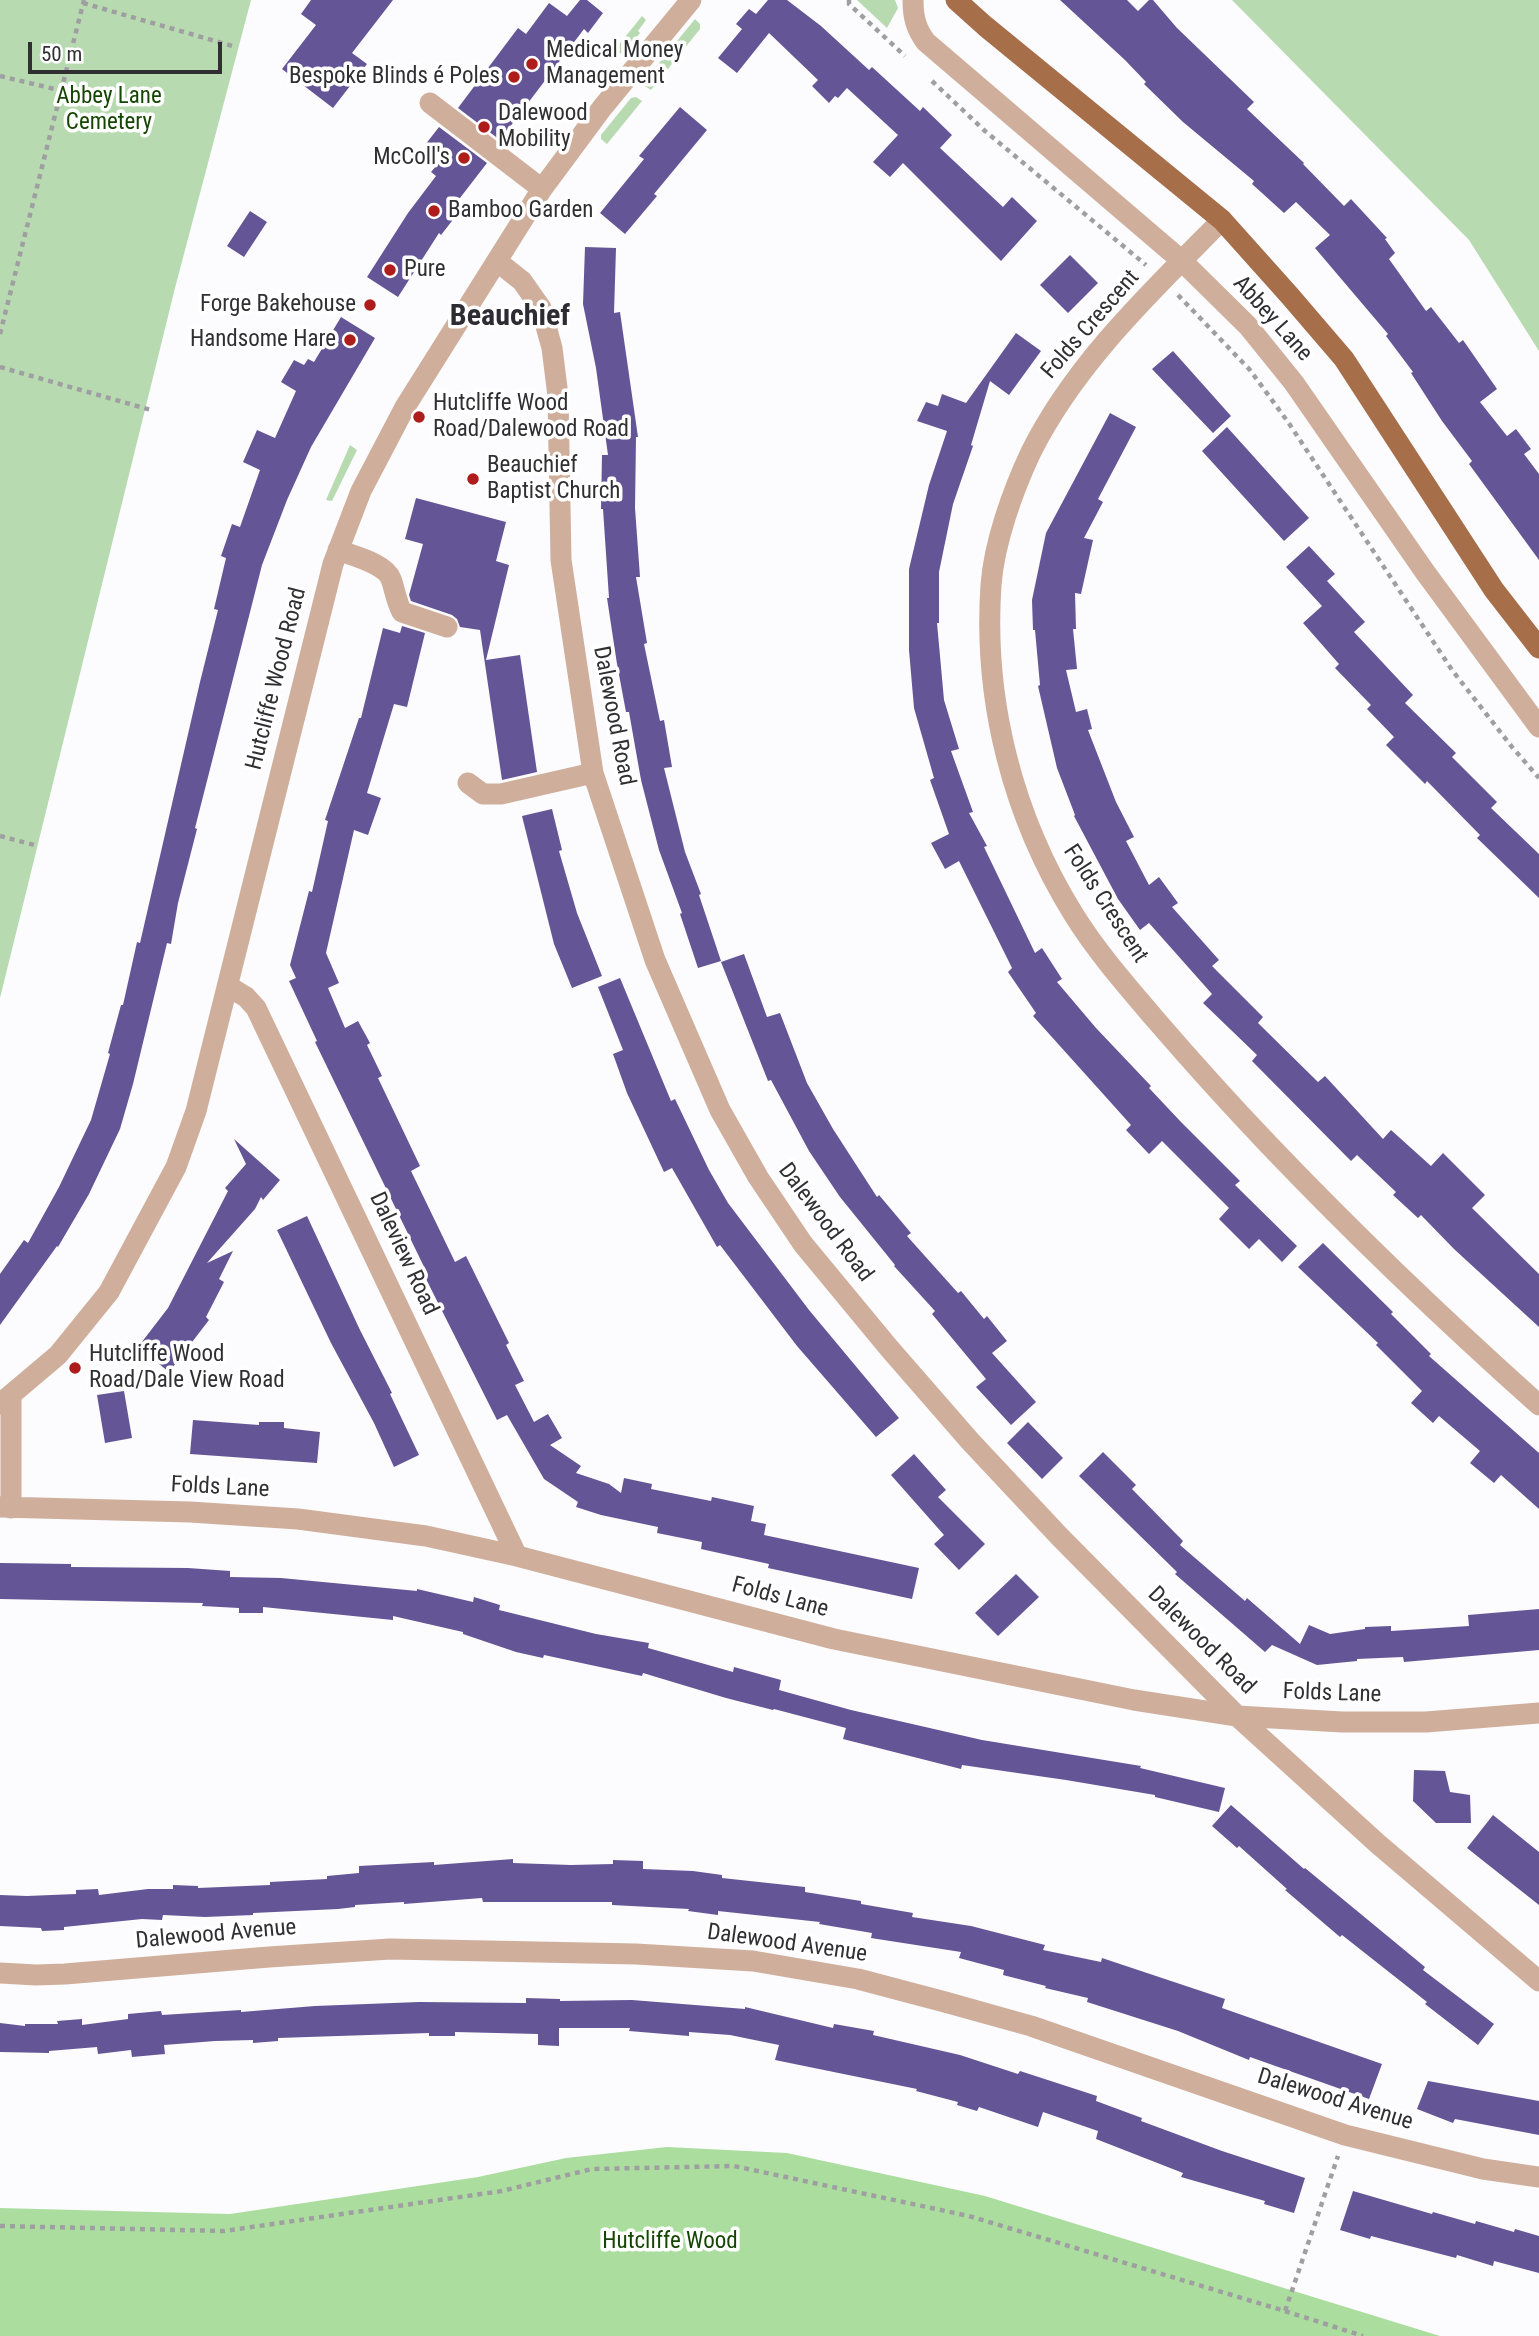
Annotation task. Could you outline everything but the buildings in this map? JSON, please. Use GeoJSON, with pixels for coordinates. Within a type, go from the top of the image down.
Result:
{"type":"FeatureCollection","features":[{"type":"Feature","properties":{"kind":"main road","name":"Abbey Lane"},"geometry":{"type":"LineString","coordinates":[[957,0],[985,26],[1222,220],[1344,359],[1494,590],[1539,648]]}},
{"type":"Feature","properties":{"kind":"street","name":"Hutcliffe Wood Road"},"geometry":{"type":"LineString","coordinates":[[6,1400],[58,1355],[109,1292],[176,1167],[196,1111],[332,564],[361,491],[405,407],[542,189],[610,99],[691,0]]}},
{"type":"Feature","properties":{"kind":"street","name":"Abbey Lane"},"geometry":{"type":"LineString","coordinates":[[913,0],[914,19],[926,43],[1182,261],[1248,326],[1294,383],[1433,583],[1539,727]]}},
{"type":"Feature","properties":{"kind":"street"},"geometry":{"type":"LineString","coordinates":[[430,103],[542,189]]}},
{"type":"Feature","properties":{"kind":"street","name":"Folds Crescent"},"geometry":{"type":"LineString","coordinates":[[1222,220],[1109,339],[1064,393],[1031,453],[1005,519],[991,582],[990,645],[998,719],[1014,784],[1040,854],[1075,916],[1118,976],[1210,1083],[1311,1188],[1539,1405]]}},
{"type":"Feature","properties":{"kind":"street","name":"Dalewood Road"},"geometry":{"type":"LineString","coordinates":[[498,262],[522,281],[541,309],[552,348],[558,396],[561,561],[593,773],[655,960],[720,1110],[758,1177],[803,1244],[970,1441],[1059,1536],[1237,1716],[1378,1844],[1539,1981]]}},
{"type":"Feature","properties":{"kind":"street"},"geometry":{"type":"LineString","coordinates":[[338,550],[382,568],[391,577],[394,597],[402,612],[447,627]]}},
{"type":"Feature","properties":{"kind":"street"},"geometry":{"type":"LineString","coordinates":[[468,783],[483,794],[501,794],[593,773]]}},
{"type":"Feature","properties":{"kind":"street","name":"Daleview Road"},"geometry":{"type":"LineString","coordinates":[[228,986],[246,997],[256,1008],[517,1556]]}},
{"type":"Feature","properties":{"kind":"street","name":"Folds Lane"},"geometry":{"type":"LineString","coordinates":[[6,1400],[5,1508],[190,1511],[298,1519],[426,1536],[517,1556],[834,1639],[1134,1700],[1237,1716],[1342,1722],[1426,1722],[1539,1713]]}},
{"type":"Feature","properties":{"kind":"street","name":"Dalewood Avenue"},"geometry":{"type":"LineString","coordinates":[[0,1973],[65,1974],[390,1949],[636,1954],[753,1961],[858,1979],[1031,2026],[1345,2135],[1483,2169],[1539,2177]]}},
{"type":"Feature","properties":{"kind":"path"},"geometry":{"type":"LineString","coordinates":[[849,0],[849,4],[908,58]]}},
{"type":"Feature","properties":{"kind":"path"},"geometry":{"type":"LineString","coordinates":[[0,334],[84,2],[236,47]]}},
{"type":"Feature","properties":{"kind":"path"},"geometry":{"type":"LineString","coordinates":[[0,76],[63,91]]}},
{"type":"Feature","properties":{"kind":"path"},"geometry":{"type":"LineString","coordinates":[[927,76],[985,131],[1163,280],[1250,370],[1288,422],[1452,670],[1539,778]]}},
{"type":"Feature","properties":{"kind":"path"},"geometry":{"type":"LineString","coordinates":[[0,368],[151,410]]}},
{"type":"Feature","properties":{"kind":"path"},"geometry":{"type":"LineString","coordinates":[[0,836],[38,846]]}},
{"type":"Feature","properties":{"kind":"path"},"geometry":{"type":"LineString","coordinates":[[1285,2311],[1345,2135]]}},
{"type":"Feature","properties":{"kind":"path"},"geometry":{"type":"LineString","coordinates":[[0,2226],[224,2231],[502,2191],[592,2169],[734,2166],[969,2216],[1363,2336]]}},
{"type":"Feature","properties":{"kind":"green space","name":"Abbey Lane Cemetery"},"geometry":{"type":"Polygon","coordinates":[[[0,0],[251,0],[175,288],[0,998],[0,0]]]}},
{"type":"Feature","properties":{"kind":"green space"},"geometry":{"type":"Polygon","coordinates":[[[857,0],[895,0],[898,8],[887,28],[857,0]]]}},
{"type":"Feature","properties":{"kind":"green space"},"geometry":{"type":"Polygon","coordinates":[[[1232,0],[1539,0],[1539,351],[1469,240],[1232,0]]]}},
{"type":"Feature","properties":{"kind":"green space"},"geometry":{"type":"Polygon","coordinates":[[[642,16],[646,20],[638,31],[640,33],[623,54],[613,52],[642,16]]]}},
{"type":"Feature","properties":{"kind":"green space"},"geometry":{"type":"Polygon","coordinates":[[[695,19],[700,24],[700,29],[651,90],[645,86],[646,79],[695,19]]]}},
{"type":"Feature","properties":{"kind":"green space"},"geometry":{"type":"Polygon","coordinates":[[[636,97],[642,101],[607,144],[601,139],[601,135],[631,98],[636,97]]]}},
{"type":"Feature","properties":{"kind":"green space"},"geometry":{"type":"Polygon","coordinates":[[[350,445],[357,450],[332,501],[326,500],[350,445]]]}},
{"type":"Feature","properties":{"kind":"green space","name":"Hutcliffe Wood"},"geometry":{"type":"Polygon","coordinates":[[[667,2147],[787,2153],[985,2196],[1440,2336],[0,2336],[0,2208],[230,2214],[478,2177],[566,2158],[667,2147]]]}},
{"type":"Feature","properties":{"kind":"place","name":"Medical Money Management"},"geometry":{"type":"Point","coordinates":[532,64]}},
{"type":"Feature","properties":{"kind":"place","name":"Bespoke Blinds é Poles"},"geometry":{"type":"Point","coordinates":[514,77]}},
{"type":"Feature","properties":{"kind":"place","name":"Dalewood Mobility"},"geometry":{"type":"Point","coordinates":[484,127]}},
{"type":"Feature","properties":{"kind":"place","name":"McColl's"},"geometry":{"type":"Point","coordinates":[464,158]}},
{"type":"Feature","properties":{"kind":"place","name":"Bamboo Garden"},"geometry":{"type":"Point","coordinates":[434,211]}},
{"type":"Feature","properties":{"kind":"place","name":"Pure"},"geometry":{"type":"Point","coordinates":[390,270]}},
{"type":"Feature","properties":{"kind":"place","name":"Forge Bakehouse"},"geometry":{"type":"Point","coordinates":[370,305]}},
{"type":"Feature","properties":{"kind":"place","name":"Handsome Hare"},"geometry":{"type":"Point","coordinates":[350,340]}},
{"type":"Feature","properties":{"kind":"place","name":"Hutcliffe Wood Road/Dalewood Road"},"geometry":{"type":"Point","coordinates":[419,417]}},
{"type":"Feature","properties":{"kind":"place","name":"Beauchief Baptist Church"},"geometry":{"type":"Point","coordinates":[473,479]}},
{"type":"Feature","properties":{"kind":"place","name":"Hutcliffe Wood Road/Dale View Road"},"geometry":{"type":"Point","coordinates":[75,1368]}},
{"type":"Feature","properties":{"kind":"district","name":"Beauchief"},"geometry":{"type":"Point","coordinates":[510,317]}}]}
